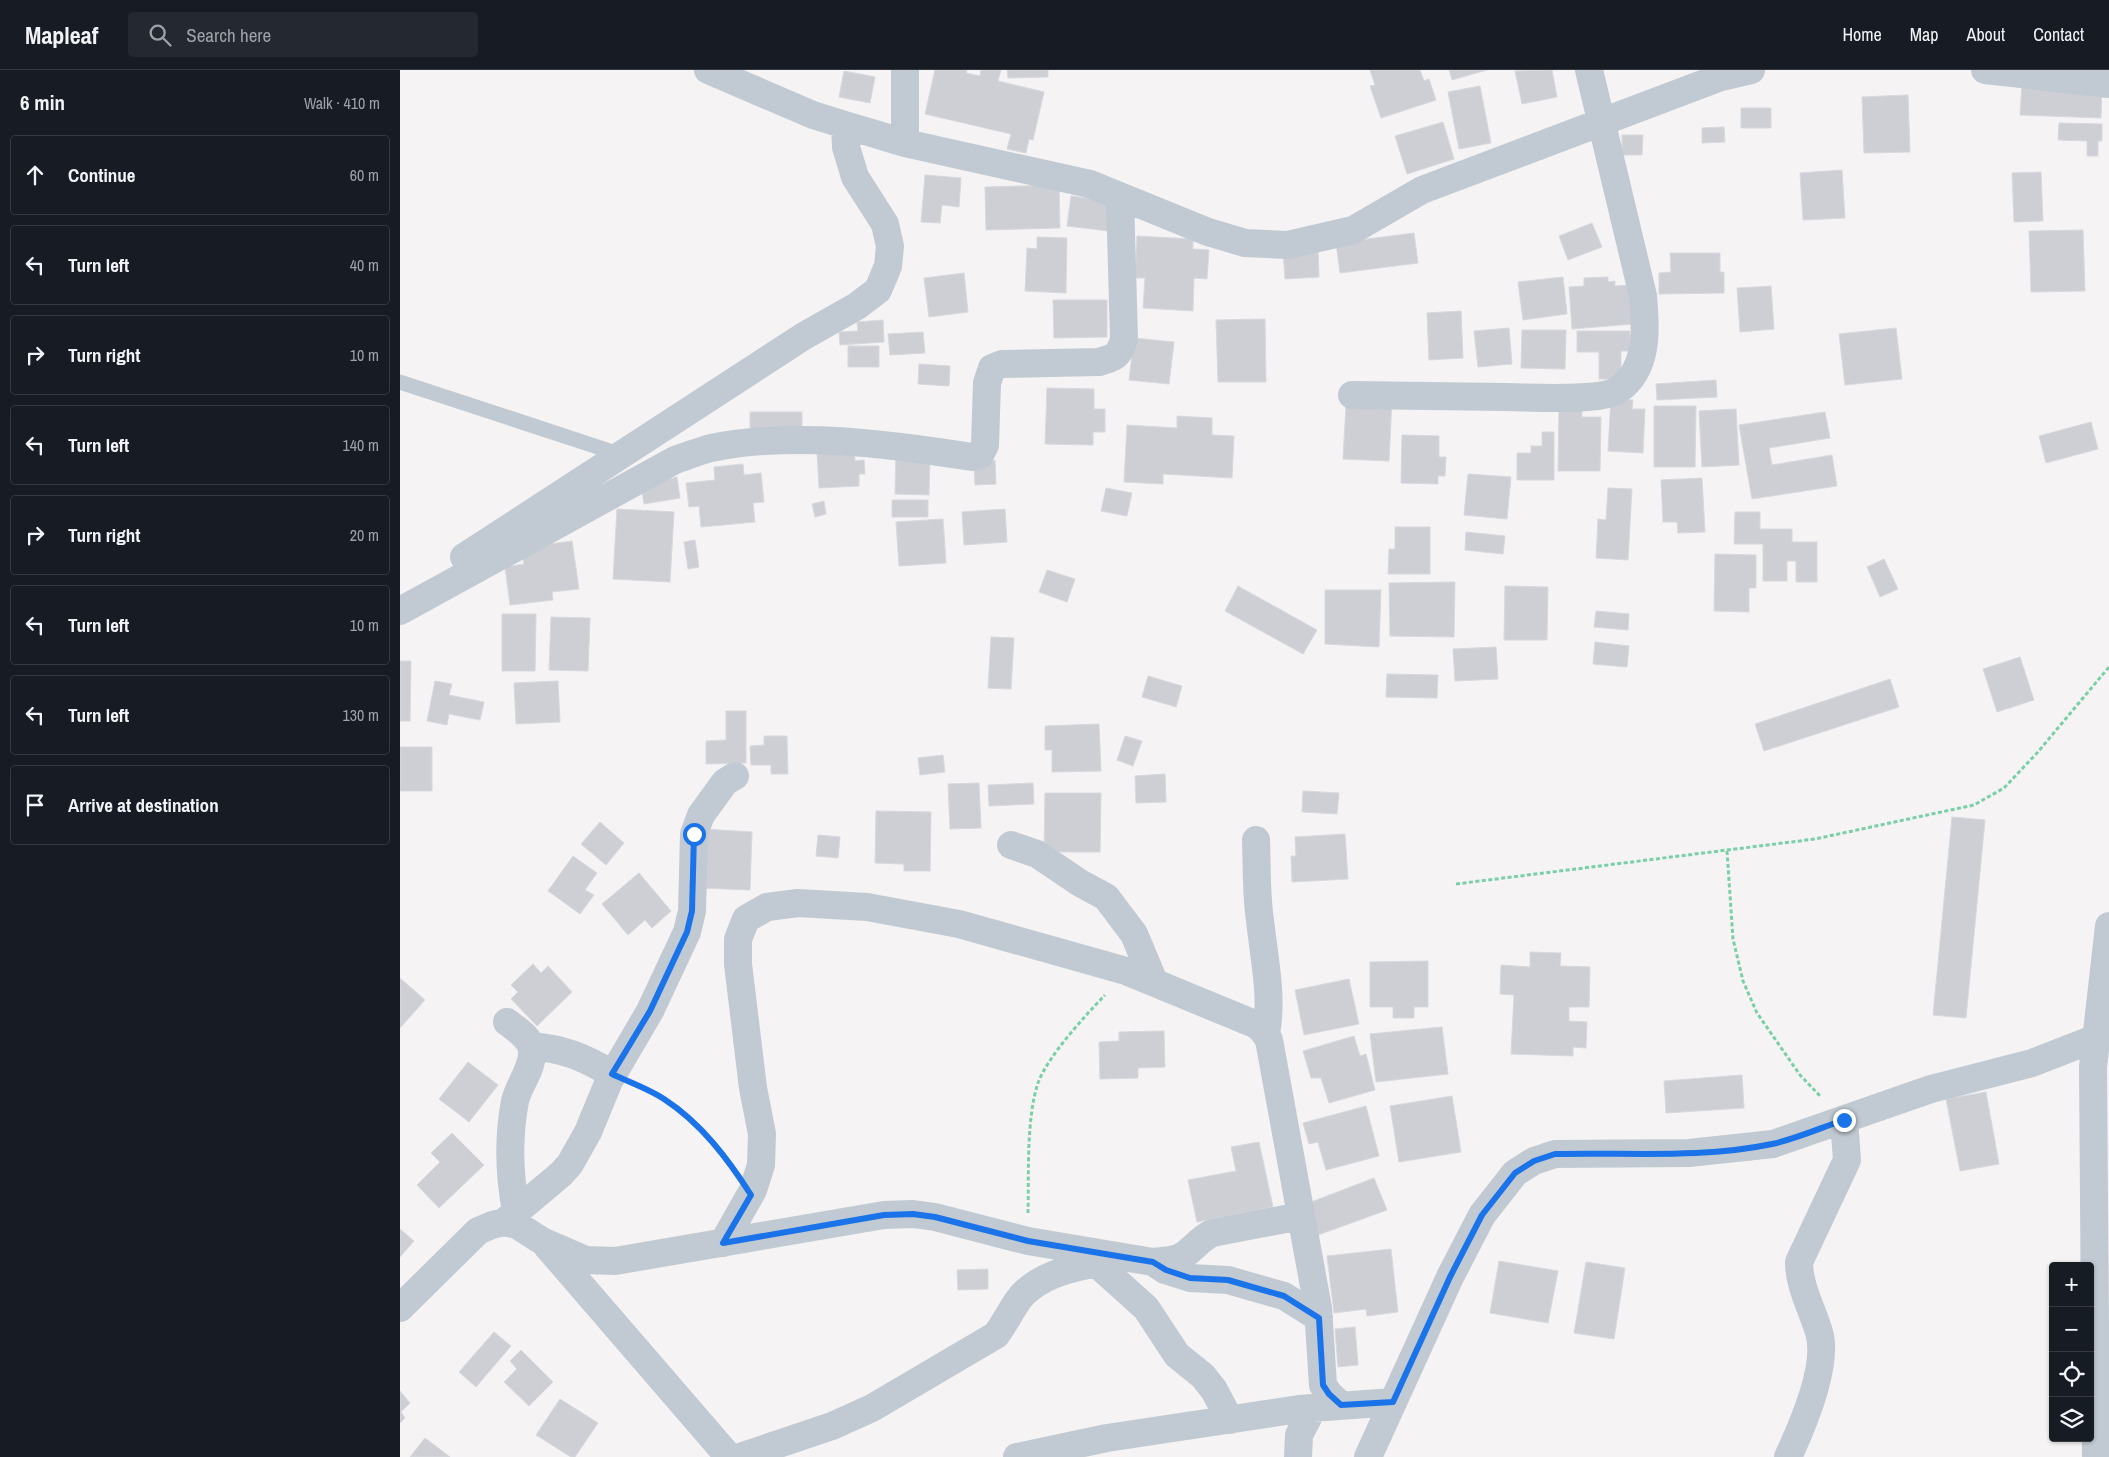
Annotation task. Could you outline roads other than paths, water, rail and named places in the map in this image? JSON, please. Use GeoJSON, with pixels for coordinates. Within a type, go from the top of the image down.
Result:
{"type":"FeatureCollection","features":[{"type":"Feature","properties":{"kind":"street"},"geometry":{"type":"LineString","coordinates":[[708,70],[812,115],[845,125],[905,143],[1090,184],[1208,232],[1245,243],[1288,245],[1353,230],[1422,190],[1721,77],[1751,70]]}},
{"type":"Feature","properties":{"kind":"street"},"geometry":{"type":"LineString","coordinates":[[905,70],[905,143]]}},
{"type":"Feature","properties":{"kind":"street"},"geometry":{"type":"LineString","coordinates":[[1352,395],[1578,398],[1616,391],[1629,381],[1644,348],[1646,325],[1643,296],[1589,70]]}},
{"type":"Feature","properties":{"kind":"street"},"geometry":{"type":"LineString","coordinates":[[1985,70],[2109,84]]}},
{"type":"Feature","properties":{"kind":"street"},"geometry":{"type":"LineString","coordinates":[[400,593],[476,550],[804,336],[857,306],[878,290],[888,266],[890,246],[885,224],[855,177],[846,147],[845,125]]}},
{"type":"Feature","properties":{"kind":"street"},"geometry":{"type":"LineString","coordinates":[[400,611],[660,467],[711,448],[810,439],[918,448],[972,457],[980,455],[985,445],[987,383],[992,368],[1002,364],[1099,362],[1112,358],[1120,352],[1124,338],[1120,197]]}},
{"type":"Feature","properties":{"kind":"street"},"geometry":{"type":"LineString","coordinates":[[400,1308],[478,1231],[510,1217],[551,1184],[570,1164],[588,1132],[612,1074],[650,1011],[687,932],[692,911],[694,834],[701,815],[725,782],[735,776]]}},
{"type":"Feature","properties":{"kind":"street"},"geometry":{"type":"LineString","coordinates":[[1256,840],[1259,918],[1269,1000],[1266,1034]]}},
{"type":"Feature","properties":{"kind":"street"},"geometry":{"type":"LineString","coordinates":[[1011,845],[1037,854],[1080,884],[1106,897],[1134,934],[1154,982]]}},
{"type":"Feature","properties":{"kind":"street"},"geometry":{"type":"LineString","coordinates":[[723,1243],[751,1195],[761,1165],[762,1134],[753,1088],[738,964],[738,939],[746,919],[767,907],[798,903],[867,907],[960,924],[1126,971],[1257,1025],[1266,1034],[1269,1040],[1319,1318],[1323,1385],[1329,1394],[1341,1405]]}},
{"type":"Feature","properties":{"kind":"street"},"geometry":{"type":"LineString","coordinates":[[2098,1452],[2100,1052],[2109,926]]}},
{"type":"Feature","properties":{"kind":"street"},"geometry":{"type":"LineString","coordinates":[[507,1022],[523,1035],[531,1046],[532,1052],[529,1068],[516,1098],[510,1138],[510,1217],[517,1225],[542,1241],[586,1260],[616,1261],[884,1215],[913,1214],[935,1217],[1028,1241],[1153,1262],[1183,1256],[1201,1239],[1212,1233],[1301,1216]]}},
{"type":"Feature","properties":{"kind":"street"},"geometry":{"type":"LineString","coordinates":[[531,1046],[574,1053],[612,1074]]}},
{"type":"Feature","properties":{"kind":"street"},"geometry":{"type":"LineString","coordinates":[[1368,1457],[1450,1277],[1482,1215],[1515,1173],[1534,1161],[1555,1154],[1689,1153],[1772,1144],[1931,1089],[2032,1063],[2100,1052]]}},
{"type":"Feature","properties":{"kind":"street"},"geometry":{"type":"LineString","coordinates":[[1788,1457],[1807,1416],[1820,1360],[1820,1334],[1799,1272],[1799,1262],[1847,1160],[1844,1120]]}},
{"type":"Feature","properties":{"kind":"street"},"geometry":{"type":"LineString","coordinates":[[542,1241],[714,1452]]}},
{"type":"Feature","properties":{"kind":"street"},"geometry":{"type":"LineString","coordinates":[[740,1457],[832,1426],[872,1408],[996,1334],[1007,1322],[1020,1298],[1034,1285],[1050,1276],[1123,1256]]}},
{"type":"Feature","properties":{"kind":"street"},"geometry":{"type":"LineString","coordinates":[[1153,1262],[1166,1270],[1190,1278],[1228,1280],[1284,1296],[1319,1318]]}},
{"type":"Feature","properties":{"kind":"street"},"geometry":{"type":"LineString","coordinates":[[1096,1263],[1146,1308],[1177,1355],[1203,1376],[1214,1390],[1230,1420]]}},
{"type":"Feature","properties":{"kind":"street"},"geometry":{"type":"LineString","coordinates":[[1017,1457],[1107,1438],[1230,1420],[1313,1408],[1393,1402]]}},
{"type":"Feature","properties":{"kind":"street"},"geometry":{"type":"LineString","coordinates":[[1298,1457],[1300,1435],[1313,1408]]}},
{"type":"Feature","properties":{"kind":"lane"},"geometry":{"type":"LineString","coordinates":[[400,382],[622,455]]}}]}
